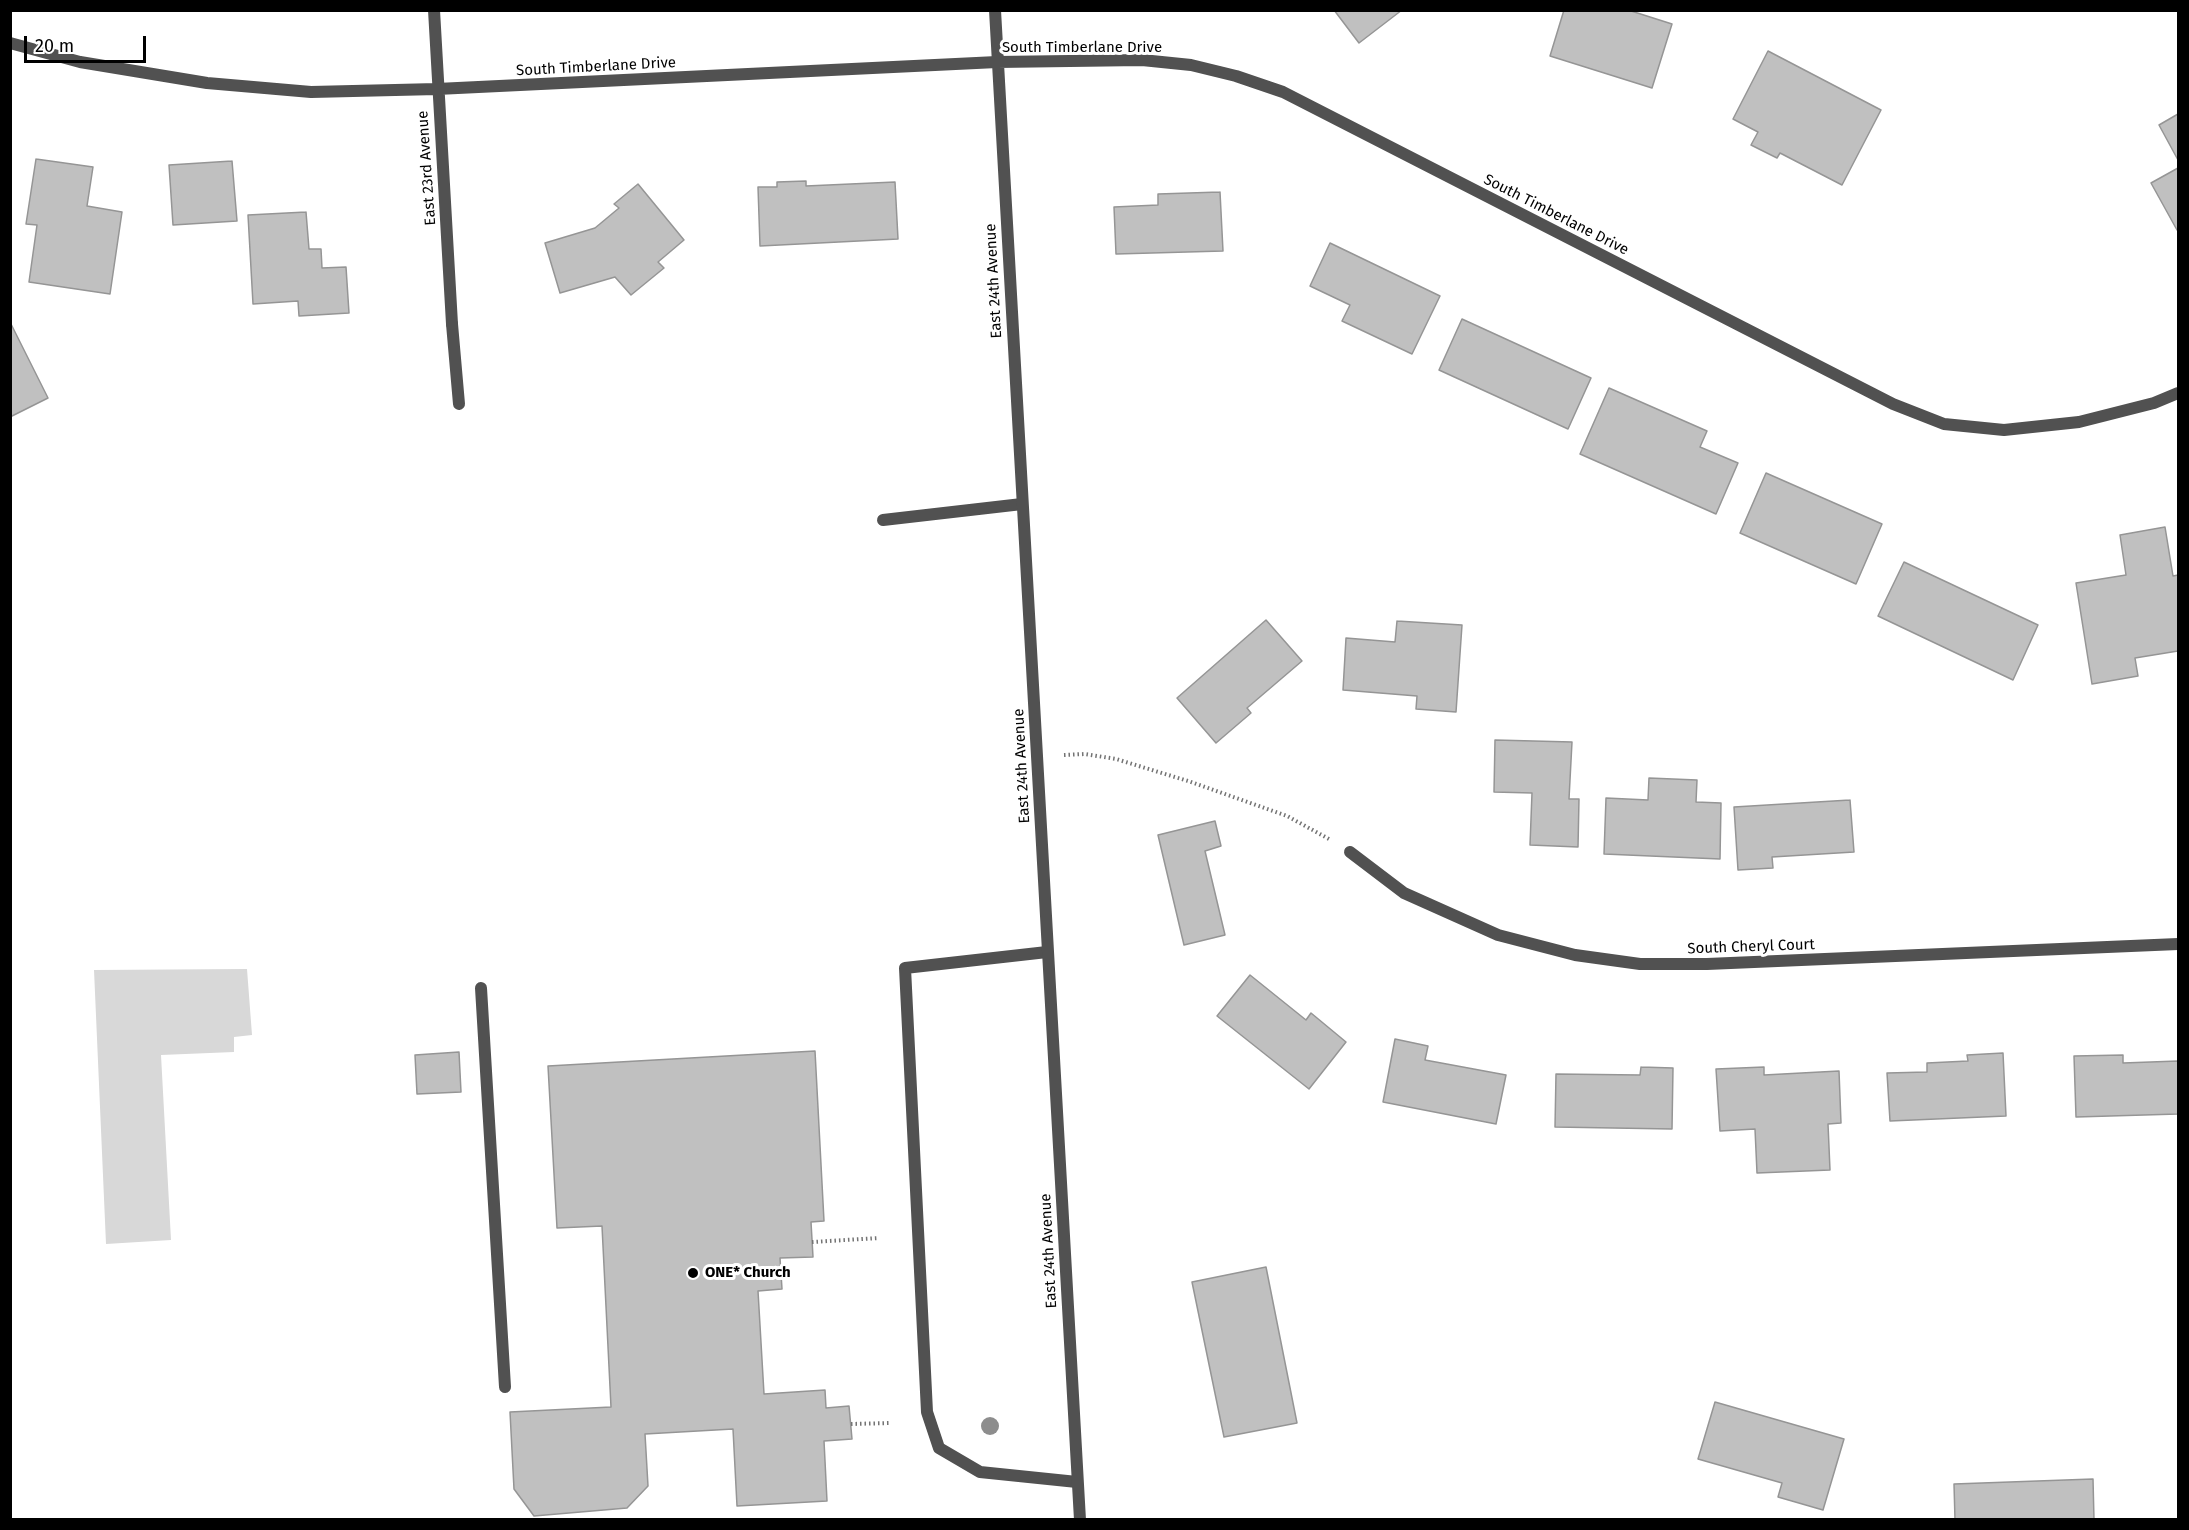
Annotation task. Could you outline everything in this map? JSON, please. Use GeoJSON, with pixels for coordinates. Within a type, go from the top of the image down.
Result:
{"type":"FeatureCollection","features":[{"type":"Feature","properties":{"kind":"street","name":"East 23rd Avenue"},"geometry":{"type":"LineString","coordinates":[[434,10],[437,89],[459,404]]}},
{"type":"Feature","properties":{"kind":"street","name":"East 24th Avenue"},"geometry":{"type":"LineString","coordinates":[[995,10],[1080,1520]]}},
{"type":"Feature","properties":{"kind":"street","name":"South Timberlane Drive"},"geometry":{"type":"LineString","coordinates":[[10,44],[80,62],[207,83],[312,92],[437,89],[997,62],[1142,60],[1213,70],[1283,92],[1893,404],[1944,424],[2004,430],[2079,422],[2154,404],[2178,393]]}},
{"type":"Feature","properties":{"kind":"street"},"geometry":{"type":"LineString","coordinates":[[883,520],[1022,504]]}},
{"type":"Feature","properties":{"kind":"street","name":"South Cheryl Court"},"geometry":{"type":"LineString","coordinates":[[1350,852],[1404,893],[1497,935],[1575,955],[1640,964],[1707,964],[2178,944]]}},
{"type":"Feature","properties":{"kind":"street"},"geometry":{"type":"LineString","coordinates":[[1047,952],[905,968],[927,1412],[939,1448],[980,1472],[1077,1482]]}},
{"type":"Feature","properties":{"kind":"street"},"geometry":{"type":"LineString","coordinates":[[481,988],[505,1387]]}},
{"type":"Feature","properties":{"kind":"path"},"geometry":{"type":"LineString","coordinates":[[1036,755],[1085,754],[1116,759],[1188,781],[1287,816],[1350,852]]}},
{"type":"Feature","properties":{"kind":"path"},"geometry":{"type":"LineString","coordinates":[[812,1242],[879,1238]]}},
{"type":"Feature","properties":{"kind":"path"},"geometry":{"type":"LineString","coordinates":[[851,1424],[890,1423]]}},
{"type":"Feature","properties":{"kind":"shaded area"},"geometry":{"type":"Polygon","coordinates":[[[247,969],[252,1035],[234,1037],[234,1052],[161,1055],[171,1240],[106,1244],[94,970],[247,969]]]}},
{"type":"Feature","properties":{"kind":"building"},"geometry":{"type":"Polygon","coordinates":[[[1334,10],[1402,10],[1359,43],[1334,10]]]}},
{"type":"Feature","properties":{"kind":"building"},"geometry":{"type":"Polygon","coordinates":[[[1564,10],[1628,10],[1672,24],[1652,88],[1550,56],[1564,10]]]}},
{"type":"Feature","properties":{"kind":"building"},"geometry":{"type":"Polygon","coordinates":[[[1768,51],[1881,110],[1842,185],[1780,153],[1777,158],[1751,145],[1758,132],[1733,119],[1768,51]]]}},
{"type":"Feature","properties":{"kind":"building"},"geometry":{"type":"Polygon","coordinates":[[[2178,114],[2178,160],[2159,125],[2178,114]]]}},
{"type":"Feature","properties":{"kind":"building"},"geometry":{"type":"Polygon","coordinates":[[[36,159],[93,167],[87,206],[122,212],[110,294],[29,282],[37,225],[26,224],[36,159]]]}},
{"type":"Feature","properties":{"kind":"building"},"geometry":{"type":"Polygon","coordinates":[[[232,161],[237,221],[173,225],[169,165],[232,161]]]}},
{"type":"Feature","properties":{"kind":"building"},"geometry":{"type":"Polygon","coordinates":[[[2178,168],[2178,229],[2177,230],[2151,183],[2178,168]]]}},
{"type":"Feature","properties":{"kind":"building"},"geometry":{"type":"Polygon","coordinates":[[[806,181],[806,186],[895,182],[898,239],[760,246],[758,187],[777,187],[777,182],[806,181]]]}},
{"type":"Feature","properties":{"kind":"building"},"geometry":{"type":"Polygon","coordinates":[[[638,184],[684,240],[658,262],[664,268],[631,295],[615,277],[560,293],[545,243],[595,228],[619,208],[614,204],[638,184]]]}},
{"type":"Feature","properties":{"kind":"building"},"geometry":{"type":"Polygon","coordinates":[[[1220,192],[1223,251],[1116,254],[1114,207],[1158,205],[1158,194],[1220,192]]]}},
{"type":"Feature","properties":{"kind":"building"},"geometry":{"type":"Polygon","coordinates":[[[306,212],[309,249],[321,249],[322,268],[346,267],[349,313],[299,316],[298,301],[253,304],[248,215],[306,212]]]}},
{"type":"Feature","properties":{"kind":"building"},"geometry":{"type":"Polygon","coordinates":[[[1330,243],[1440,296],[1412,354],[1342,321],[1350,305],[1310,286],[1330,243]]]}},
{"type":"Feature","properties":{"kind":"building"},"geometry":{"type":"Polygon","coordinates":[[[1462,319],[1591,378],[1568,429],[1439,370],[1462,319]]]}},
{"type":"Feature","properties":{"kind":"building"},"geometry":{"type":"Polygon","coordinates":[[[10,322],[48,398],[10,417],[10,322]]]}},
{"type":"Feature","properties":{"kind":"building"},"geometry":{"type":"Polygon","coordinates":[[[1609,388],[1707,431],[1700,447],[1738,463],[1716,514],[1580,454],[1609,388]]]}},
{"type":"Feature","properties":{"kind":"building"},"geometry":{"type":"Polygon","coordinates":[[[1766,473],[1882,524],[1856,584],[1740,533],[1766,473]]]}},
{"type":"Feature","properties":{"kind":"building"},"geometry":{"type":"Polygon","coordinates":[[[2165,527],[2173,576],[2178,575],[2178,651],[2135,658],[2138,676],[2092,684],[2076,583],[2126,575],[2120,535],[2165,527]]]}},
{"type":"Feature","properties":{"kind":"building"},"geometry":{"type":"Polygon","coordinates":[[[1904,562],[2038,625],[2013,680],[1878,616],[1904,562]]]}},
{"type":"Feature","properties":{"kind":"building"},"geometry":{"type":"Polygon","coordinates":[[[1266,620],[1302,661],[1247,708],[1251,713],[1216,743],[1177,698],[1266,620]]]}},
{"type":"Feature","properties":{"kind":"building"},"geometry":{"type":"Polygon","coordinates":[[[1397,621],[1462,625],[1456,712],[1416,709],[1417,696],[1343,690],[1346,638],[1395,642],[1397,621]]]}},
{"type":"Feature","properties":{"kind":"building"},"geometry":{"type":"Polygon","coordinates":[[[1495,740],[1572,742],[1569,799],[1579,799],[1578,847],[1530,845],[1532,793],[1494,792],[1495,740]]]}},
{"type":"Feature","properties":{"kind":"building"},"geometry":{"type":"Polygon","coordinates":[[[1649,778],[1697,780],[1696,802],[1721,803],[1720,859],[1604,854],[1606,798],[1648,800],[1649,778]]]}},
{"type":"Feature","properties":{"kind":"building"},"geometry":{"type":"Polygon","coordinates":[[[1850,800],[1854,852],[1772,857],[1773,868],[1738,870],[1734,807],[1850,800]]]}},
{"type":"Feature","properties":{"kind":"building"},"geometry":{"type":"Polygon","coordinates":[[[1215,821],[1221,846],[1205,851],[1225,935],[1184,945],[1158,835],[1215,821]]]}},
{"type":"Feature","properties":{"kind":"building"},"geometry":{"type":"Polygon","coordinates":[[[1250,975],[1306,1020],[1311,1013],[1346,1042],[1309,1089],[1217,1016],[1250,975]]]}},
{"type":"Feature","properties":{"kind":"building"},"geometry":{"type":"Polygon","coordinates":[[[1395,1039],[1428,1046],[1425,1060],[1506,1075],[1496,1124],[1383,1102],[1395,1039]]]}},
{"type":"Feature","properties":{"kind":"building","name":"ONE* Church"},"geometry":{"type":"Polygon","coordinates":[[[815,1051],[824,1221],[811,1222],[813,1257],[780,1258],[782,1289],[758,1291],[764,1394],[825,1390],[826,1408],[849,1406],[852,1439],[824,1441],[827,1501],[737,1506],[733,1429],[645,1434],[648,1486],[627,1508],[534,1516],[514,1489],[510,1412],[611,1407],[602,1226],[557,1228],[548,1066],[815,1051]]]}},
{"type":"Feature","properties":{"kind":"building"},"geometry":{"type":"Polygon","coordinates":[[[459,1052],[461,1092],[417,1094],[415,1055],[459,1052]]]}},
{"type":"Feature","properties":{"kind":"building"},"geometry":{"type":"Polygon","coordinates":[[[2003,1053],[2006,1116],[1890,1121],[1887,1073],[1927,1072],[1927,1063],[1968,1061],[1967,1055],[2003,1053]]]}},
{"type":"Feature","properties":{"kind":"building"},"geometry":{"type":"Polygon","coordinates":[[[2123,1055],[2123,1063],[2178,1061],[2178,1114],[2076,1117],[2074,1056],[2123,1055]]]}},
{"type":"Feature","properties":{"kind":"building"},"geometry":{"type":"Polygon","coordinates":[[[1641,1067],[1673,1068],[1672,1129],[1555,1127],[1556,1074],[1640,1075],[1641,1067]]]}},
{"type":"Feature","properties":{"kind":"building"},"geometry":{"type":"Polygon","coordinates":[[[1764,1067],[1764,1075],[1839,1071],[1841,1123],[1828,1124],[1830,1170],[1757,1173],[1755,1129],[1720,1131],[1716,1069],[1764,1067]]]}},
{"type":"Feature","properties":{"kind":"building"},"geometry":{"type":"Polygon","coordinates":[[[1266,1267],[1297,1423],[1224,1437],[1192,1282],[1266,1267]]]}},
{"type":"Feature","properties":{"kind":"building"},"geometry":{"type":"Polygon","coordinates":[[[1715,1402],[1844,1439],[1823,1510],[1778,1497],[1782,1483],[1698,1459],[1715,1402]]]}},
{"type":"Feature","properties":{"kind":"building"},"geometry":{"type":"Polygon","coordinates":[[[2093,1479],[2094,1520],[1955,1520],[1954,1484],[2093,1479]]]}},
{"type":"Feature","properties":{"kind":"place","name":"ONE* Church"},"geometry":{"type":"Point","coordinates":[693,1273]}}]}
